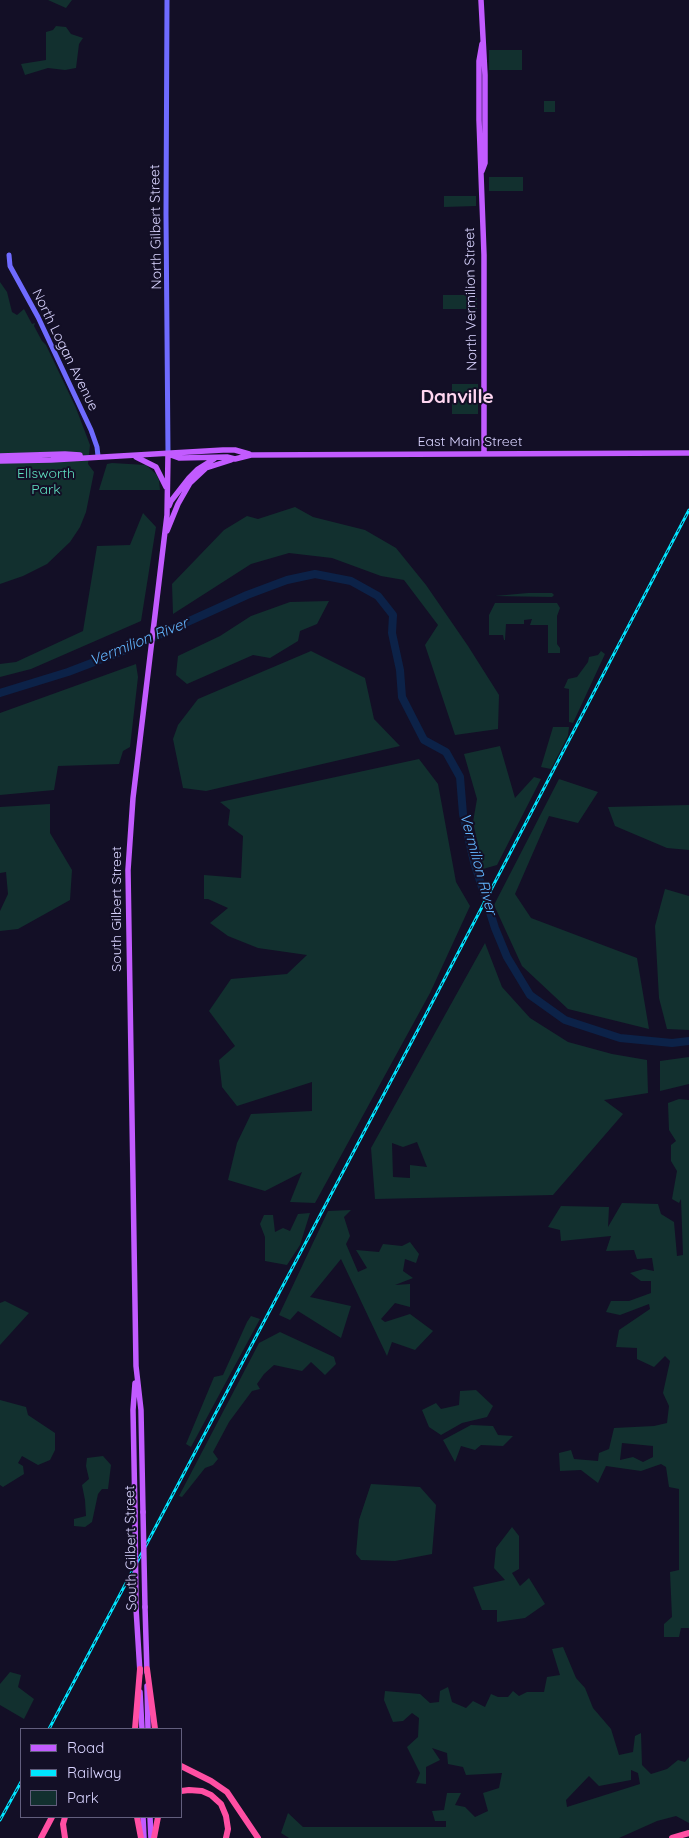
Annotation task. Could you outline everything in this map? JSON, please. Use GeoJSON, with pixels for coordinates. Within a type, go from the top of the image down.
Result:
{"type":"FeatureCollection","features":[{"type":"Feature","properties":{"kind":"highway"},"geometry":{"type":"LineString","coordinates":[[135,1728],[143,1669]]}},
{"type":"Feature","properties":{"kind":"highway"},"geometry":{"type":"LineString","coordinates":[[143,1669],[155,1728]]}},
{"type":"Feature","properties":{"kind":"highway"},"geometry":{"type":"LineString","coordinates":[[182,1767],[221,1787],[234,1801],[258,1838]]}},
{"type":"Feature","properties":{"kind":"highway"},"geometry":{"type":"LineString","coordinates":[[182,1792],[202,1791],[211,1795],[221,1804],[226,1816],[228,1829],[226,1838]]}},
{"type":"Feature","properties":{"kind":"highway"},"geometry":{"type":"LineString","coordinates":[[41,1838],[51,1818]]}},
{"type":"Feature","properties":{"kind":"highway"},"geometry":{"type":"LineString","coordinates":[[65,1818],[63,1824],[65,1838]]}},
{"type":"Feature","properties":{"kind":"highway"},"geometry":{"type":"LineString","coordinates":[[137,1818],[142,1838]]}},
{"type":"Feature","properties":{"kind":"highway"},"geometry":{"type":"LineString","coordinates":[[152,1838],[158,1818]]}},
{"type":"Feature","properties":{"kind":"highway"},"geometry":{"type":"LineString","coordinates":[[672,1838],[689,1832]]}},
{"type":"Feature","properties":{"kind":"main road","name":"North Gilbert Street"},"geometry":{"type":"LineString","coordinates":[[167,0],[168,454]]}},
{"type":"Feature","properties":{"kind":"main road","name":"North Vermilion Street"},"geometry":{"type":"LineString","coordinates":[[481,0],[482,44],[479,78],[485,376],[484,454]]}},
{"type":"Feature","properties":{"kind":"main road","name":"North Logan Avenue"},"geometry":{"type":"LineString","coordinates":[[9,256],[10,266],[38,317],[91,430],[98,456]]}},
{"type":"Feature","properties":{"kind":"main road","name":"East Main Street"},"geometry":{"type":"LineString","coordinates":[[168,454],[235,450],[251,455]]}},
{"type":"Feature","properties":{"kind":"main road","name":"East Main Street"},"geometry":{"type":"LineString","coordinates":[[168,454],[179,458],[235,459],[251,455],[689,452]]}},
{"type":"Feature","properties":{"kind":"main road"},"geometry":{"type":"LineString","coordinates":[[0,462],[33,458],[168,454]]}},
{"type":"Feature","properties":{"kind":"main road","name":"South Gilbert Street"},"geometry":{"type":"LineString","coordinates":[[148,1728],[136,1608],[133,1410],[136,1366],[128,870],[133,798],[164,539],[170,515],[168,454]]}},
{"type":"Feature","properties":{"kind":"main road"},"geometry":{"type":"LineString","coordinates":[[170,515],[171,501],[188,478],[209,462],[235,454],[251,455]]}},
{"type":"Feature","properties":{"kind":"main road"},"geometry":{"type":"LineString","coordinates":[[0,456],[33,458]]}},
{"type":"Feature","properties":{"kind":"main road"},"geometry":{"type":"LineString","coordinates":[[134,456],[156,467],[168,490]]}},
{"type":"Feature","properties":{"kind":"main road"},"geometry":{"type":"LineString","coordinates":[[170,515],[190,483],[206,468],[235,459]]}},
{"type":"Feature","properties":{"kind":"main road","name":"South Gilbert Street"},"geometry":{"type":"LineString","coordinates":[[136,1366],[141,1410],[145,1607],[142,1728]]}},
{"type":"Feature","properties":{"kind":"main road"},"geometry":{"type":"LineString","coordinates":[[142,1838],[144,1818]]}},
{"type":"Feature","properties":{"kind":"main road"},"geometry":{"type":"LineString","coordinates":[[150,1818],[152,1838]]}},
{"type":"Feature","properties":{"kind":"green space"},"geometry":{"type":"Polygon","coordinates":[[[48,0],[72,0],[66,8],[48,0]]]}},
{"type":"Feature","properties":{"kind":"green space"},"geometry":{"type":"Polygon","coordinates":[[[56,26],[66,27],[71,34],[83,38],[79,44],[76,68],[65,70],[48,68],[25,75],[21,64],[46,60],[46,32],[53,30],[56,26]]]}},
{"type":"Feature","properties":{"kind":"green space"},"geometry":{"type":"Polygon","coordinates":[[[489,50],[522,50],[522,70],[489,70],[489,50]]]}},
{"type":"Feature","properties":{"kind":"green space"},"geometry":{"type":"Polygon","coordinates":[[[544,101],[555,101],[555,112],[544,112],[544,101]]]}},
{"type":"Feature","properties":{"kind":"green space"},"geometry":{"type":"Polygon","coordinates":[[[489,177],[523,177],[523,191],[489,191],[489,177]]]}},
{"type":"Feature","properties":{"kind":"green space"},"geometry":{"type":"Polygon","coordinates":[[[444,196],[476,196],[476,206],[444,207],[444,196]]]}},
{"type":"Feature","properties":{"kind":"green space","name":"Ellsworth Park"},"geometry":{"type":"Polygon","coordinates":[[[0,282],[7,292],[12,312],[17,315],[24,309],[32,324],[35,323],[34,326],[46,345],[76,408],[90,445],[88,464],[94,472],[86,512],[80,527],[70,542],[47,564],[23,576],[0,584],[0,282]]]}},
{"type":"Feature","properties":{"kind":"green space"},"geometry":{"type":"Polygon","coordinates":[[[443,295],[477,295],[477,309],[443,309],[443,295]]]}},
{"type":"Feature","properties":{"kind":"green space"},"geometry":{"type":"Polygon","coordinates":[[[452,384],[478,384],[478,414],[452,414],[452,384]]]}},
{"type":"Feature","properties":{"kind":"green space"},"geometry":{"type":"Polygon","coordinates":[[[107,464],[146,465],[156,474],[160,490],[99,490],[107,464]]]}},
{"type":"Feature","properties":{"kind":"green space"},"geometry":{"type":"Polygon","coordinates":[[[295,507],[313,517],[365,530],[396,548],[426,585],[499,695],[498,729],[455,735],[425,645],[438,625],[404,580],[381,576],[332,558],[289,553],[251,564],[173,614],[172,584],[224,530],[247,516],[258,519],[295,507]]]}},
{"type":"Feature","properties":{"kind":"green space"},"geometry":{"type":"Polygon","coordinates":[[[143,513],[156,527],[141,621],[31,669],[0,677],[0,664],[16,662],[83,631],[97,546],[130,545],[143,513]]]}},
{"type":"Feature","properties":{"kind":"green space"},"geometry":{"type":"Polygon","coordinates":[[[552,593],[554,595],[552,597],[495,596],[552,593]]]}},
{"type":"Feature","properties":{"kind":"green space"},"geometry":{"type":"Polygon","coordinates":[[[329,601],[317,624],[300,631],[298,641],[270,658],[253,655],[187,684],[176,675],[178,656],[220,636],[251,616],[290,602],[329,601]]]}},
{"type":"Feature","properties":{"kind":"green space"},"geometry":{"type":"Polygon","coordinates":[[[495,603],[557,603],[560,608],[557,616],[557,644],[560,648],[560,653],[548,653],[548,625],[530,625],[532,619],[524,620],[524,624],[506,624],[505,640],[503,635],[489,635],[489,615],[495,603]]]}},
{"type":"Feature","properties":{"kind":"green space"},"geometry":{"type":"Polygon","coordinates":[[[311,651],[365,678],[374,719],[400,746],[206,791],[183,788],[173,739],[178,725],[198,699],[311,651]]]}},
{"type":"Feature","properties":{"kind":"green space"},"geometry":{"type":"Polygon","coordinates":[[[601,651],[605,654],[573,723],[569,722],[569,689],[564,688],[568,679],[577,677],[588,662],[589,657],[598,655],[601,651]]]}},
{"type":"Feature","properties":{"kind":"green space"},"geometry":{"type":"Polygon","coordinates":[[[136,664],[138,677],[130,747],[123,751],[119,764],[58,766],[54,790],[0,795],[0,713],[136,664]]]}},
{"type":"Feature","properties":{"kind":"green space"},"geometry":{"type":"Polygon","coordinates":[[[553,727],[569,727],[568,736],[551,769],[541,767],[553,727]]]}},
{"type":"Feature","properties":{"kind":"green space"},"geometry":{"type":"Polygon","coordinates":[[[500,746],[515,798],[534,777],[541,779],[497,865],[483,869],[473,822],[477,799],[464,754],[500,746]]]}},
{"type":"Feature","properties":{"kind":"green space"},"geometry":{"type":"Polygon","coordinates":[[[419,759],[438,784],[456,882],[470,906],[430,993],[315,1203],[290,1202],[302,1172],[265,1191],[228,1180],[237,1143],[251,1114],[312,1111],[312,1082],[237,1106],[222,1087],[219,1060],[235,1046],[209,1011],[231,979],[287,974],[307,955],[258,948],[228,936],[210,923],[228,908],[204,899],[204,875],[241,878],[243,836],[228,825],[230,810],[220,802],[419,759]]]}},
{"type":"Feature","properties":{"kind":"green space"},"geometry":{"type":"Polygon","coordinates":[[[559,779],[598,792],[578,823],[549,816],[515,894],[531,918],[637,958],[649,1029],[568,1009],[522,966],[494,905],[559,779]]]}},
{"type":"Feature","properties":{"kind":"green space"},"geometry":{"type":"Polygon","coordinates":[[[50,804],[50,833],[72,870],[70,900],[18,929],[0,931],[0,911],[8,894],[6,872],[0,873],[0,807],[50,804]]]}},
{"type":"Feature","properties":{"kind":"green space"},"geometry":{"type":"Polygon","coordinates":[[[689,805],[689,850],[667,848],[615,826],[608,807],[689,805]]]}},
{"type":"Feature","properties":{"kind":"green space"},"geometry":{"type":"Polygon","coordinates":[[[665,889],[689,896],[689,1030],[667,1029],[659,998],[655,926],[665,889]]]}},
{"type":"Feature","properties":{"kind":"green space"},"geometry":{"type":"Polygon","coordinates":[[[485,943],[502,987],[530,1018],[568,1042],[612,1054],[647,1060],[648,1093],[604,1100],[623,1114],[553,1195],[375,1199],[371,1148],[485,943]],[[417,1142],[403,1147],[392,1143],[393,1177],[410,1178],[410,1165],[427,1167],[417,1142]]]}},
{"type":"Feature","properties":{"kind":"green space"},"geometry":{"type":"Polygon","coordinates":[[[689,1057],[689,1084],[660,1091],[660,1061],[689,1057]]]}},
{"type":"Feature","properties":{"kind":"green space"},"geometry":{"type":"Polygon","coordinates":[[[679,1099],[689,1100],[689,1628],[681,1628],[679,1637],[664,1637],[664,1624],[672,1617],[670,1572],[679,1570],[679,1489],[669,1487],[666,1467],[661,1464],[641,1471],[606,1466],[598,1483],[581,1470],[560,1471],[559,1453],[571,1450],[574,1459],[598,1461],[599,1453],[609,1449],[614,1428],[654,1426],[667,1423],[669,1406],[663,1393],[670,1361],[665,1356],[654,1367],[637,1359],[637,1348],[616,1347],[619,1330],[650,1309],[649,1304],[620,1315],[606,1312],[611,1301],[629,1301],[651,1293],[651,1281],[641,1281],[630,1273],[644,1269],[654,1271],[652,1258],[637,1259],[634,1250],[606,1251],[611,1236],[561,1241],[560,1230],[548,1227],[561,1206],[609,1207],[608,1227],[622,1203],[658,1204],[661,1214],[674,1222],[677,1256],[683,1255],[681,1199],[679,1203],[672,1199],[677,1171],[671,1161],[671,1145],[676,1141],[669,1130],[668,1103],[679,1099]],[[622,1443],[620,1460],[633,1457],[643,1462],[653,1457],[653,1446],[622,1443]]]}},
{"type":"Feature","properties":{"kind":"green space"},"geometry":{"type":"Polygon","coordinates":[[[351,1210],[344,1217],[350,1236],[346,1244],[358,1272],[367,1268],[356,1250],[379,1252],[383,1244],[402,1246],[410,1242],[419,1254],[416,1263],[405,1259],[403,1271],[413,1278],[395,1285],[410,1284],[410,1307],[395,1303],[381,1319],[385,1322],[410,1314],[433,1331],[415,1350],[392,1342],[387,1356],[341,1259],[310,1297],[351,1306],[341,1338],[298,1311],[290,1320],[279,1315],[328,1211],[351,1210]]]}},
{"type":"Feature","properties":{"kind":"green space"},"geometry":{"type":"Polygon","coordinates":[[[310,1213],[300,1245],[287,1265],[265,1261],[265,1237],[260,1224],[264,1215],[273,1215],[275,1232],[283,1228],[290,1231],[298,1214],[310,1213]]]}},
{"type":"Feature","properties":{"kind":"green space"},"geometry":{"type":"Polygon","coordinates":[[[5,1301],[29,1313],[0,1345],[0,1303],[5,1301]]]}},
{"type":"Feature","properties":{"kind":"green space"},"geometry":{"type":"Polygon","coordinates":[[[251,1316],[260,1319],[191,1447],[186,1444],[214,1377],[223,1375],[251,1316]]]}},
{"type":"Feature","properties":{"kind":"green space"},"geometry":{"type":"Polygon","coordinates":[[[280,1332],[334,1357],[336,1364],[325,1375],[311,1362],[302,1371],[274,1365],[257,1384],[260,1389],[252,1391],[229,1422],[213,1452],[218,1459],[213,1465],[205,1468],[182,1497],[179,1496],[259,1343],[280,1332]]]}},
{"type":"Feature","properties":{"kind":"green space"},"geometry":{"type":"Polygon","coordinates":[[[476,1390],[493,1406],[487,1417],[462,1423],[441,1435],[429,1427],[422,1410],[436,1403],[441,1409],[459,1405],[460,1391],[476,1390]]]}},
{"type":"Feature","properties":{"kind":"green space"},"geometry":{"type":"Polygon","coordinates":[[[0,1400],[26,1407],[28,1415],[55,1433],[55,1450],[50,1460],[38,1465],[22,1456],[18,1463],[23,1466],[24,1474],[3,1487],[0,1485],[0,1400]]]}},
{"type":"Feature","properties":{"kind":"green space"},"geometry":{"type":"Polygon","coordinates":[[[471,1425],[493,1426],[498,1435],[513,1436],[503,1446],[481,1445],[475,1450],[461,1446],[455,1462],[443,1440],[471,1425]]]}},
{"type":"Feature","properties":{"kind":"green space"},"geometry":{"type":"Polygon","coordinates":[[[103,1456],[111,1465],[108,1489],[102,1489],[98,1494],[92,1522],[85,1527],[74,1526],[74,1519],[86,1516],[82,1485],[89,1479],[86,1466],[87,1458],[103,1456]]]}},
{"type":"Feature","properties":{"kind":"green space"},"geometry":{"type":"Polygon","coordinates":[[[371,1484],[420,1487],[436,1505],[432,1554],[395,1561],[361,1560],[356,1554],[359,1520],[371,1484]]]}},
{"type":"Feature","properties":{"kind":"green space"},"geometry":{"type":"Polygon","coordinates":[[[512,1527],[519,1536],[519,1569],[512,1573],[520,1586],[529,1578],[545,1604],[525,1618],[497,1622],[497,1610],[482,1610],[473,1587],[505,1580],[494,1568],[496,1548],[512,1527]]]}},
{"type":"Feature","properties":{"kind":"green space"},"geometry":{"type":"Polygon","coordinates":[[[563,1647],[576,1678],[585,1688],[593,1708],[611,1729],[619,1755],[633,1752],[635,1736],[641,1733],[642,1765],[651,1774],[667,1769],[678,1760],[685,1762],[689,1757],[689,1823],[676,1816],[657,1821],[619,1838],[289,1838],[281,1833],[288,1813],[303,1827],[446,1827],[446,1821],[435,1821],[432,1811],[444,1810],[447,1793],[461,1793],[455,1805],[465,1807],[475,1817],[488,1811],[483,1793],[499,1788],[502,1773],[466,1775],[463,1767],[448,1764],[447,1753],[432,1748],[440,1760],[426,1767],[426,1784],[416,1783],[420,1773],[407,1747],[418,1737],[419,1718],[412,1713],[403,1721],[393,1722],[384,1700],[385,1691],[420,1694],[430,1703],[439,1702],[440,1691],[448,1687],[452,1702],[466,1708],[473,1701],[485,1707],[491,1694],[498,1697],[508,1697],[513,1691],[519,1696],[527,1692],[544,1692],[547,1677],[560,1675],[552,1649],[563,1647]],[[631,1770],[631,1780],[599,1786],[589,1776],[566,1800],[567,1807],[640,1784],[638,1773],[631,1770]]]}},
{"type":"Feature","properties":{"kind":"green space"},"geometry":{"type":"Polygon","coordinates":[[[10,1672],[21,1675],[18,1687],[34,1699],[24,1719],[0,1705],[0,1684],[10,1672]]]}},
{"type":"Feature","properties":{"kind":"waterway","name":"Vermilion River"},"geometry":{"type":"LineString","coordinates":[[0,693],[68,672],[123,651],[247,595],[287,580],[315,574],[351,581],[378,596],[393,615],[392,633],[400,670],[402,697],[424,740],[446,752],[460,777],[463,814],[474,862],[495,928],[507,957],[530,995],[565,1020],[620,1038],[672,1043],[689,1041]]}},
{"type":"Feature","properties":{"kind":"railway"},"geometry":{"type":"LineString","coordinates":[[50,1728],[421,1024],[689,510]]}},
{"type":"Feature","properties":{"kind":"railway"},"geometry":{"type":"LineString","coordinates":[[0,1820],[20,1784]]}},
{"type":"Feature","properties":{"kind":"district","name":"Danville"},"geometry":{"type":"Point","coordinates":[457,397]}}]}
